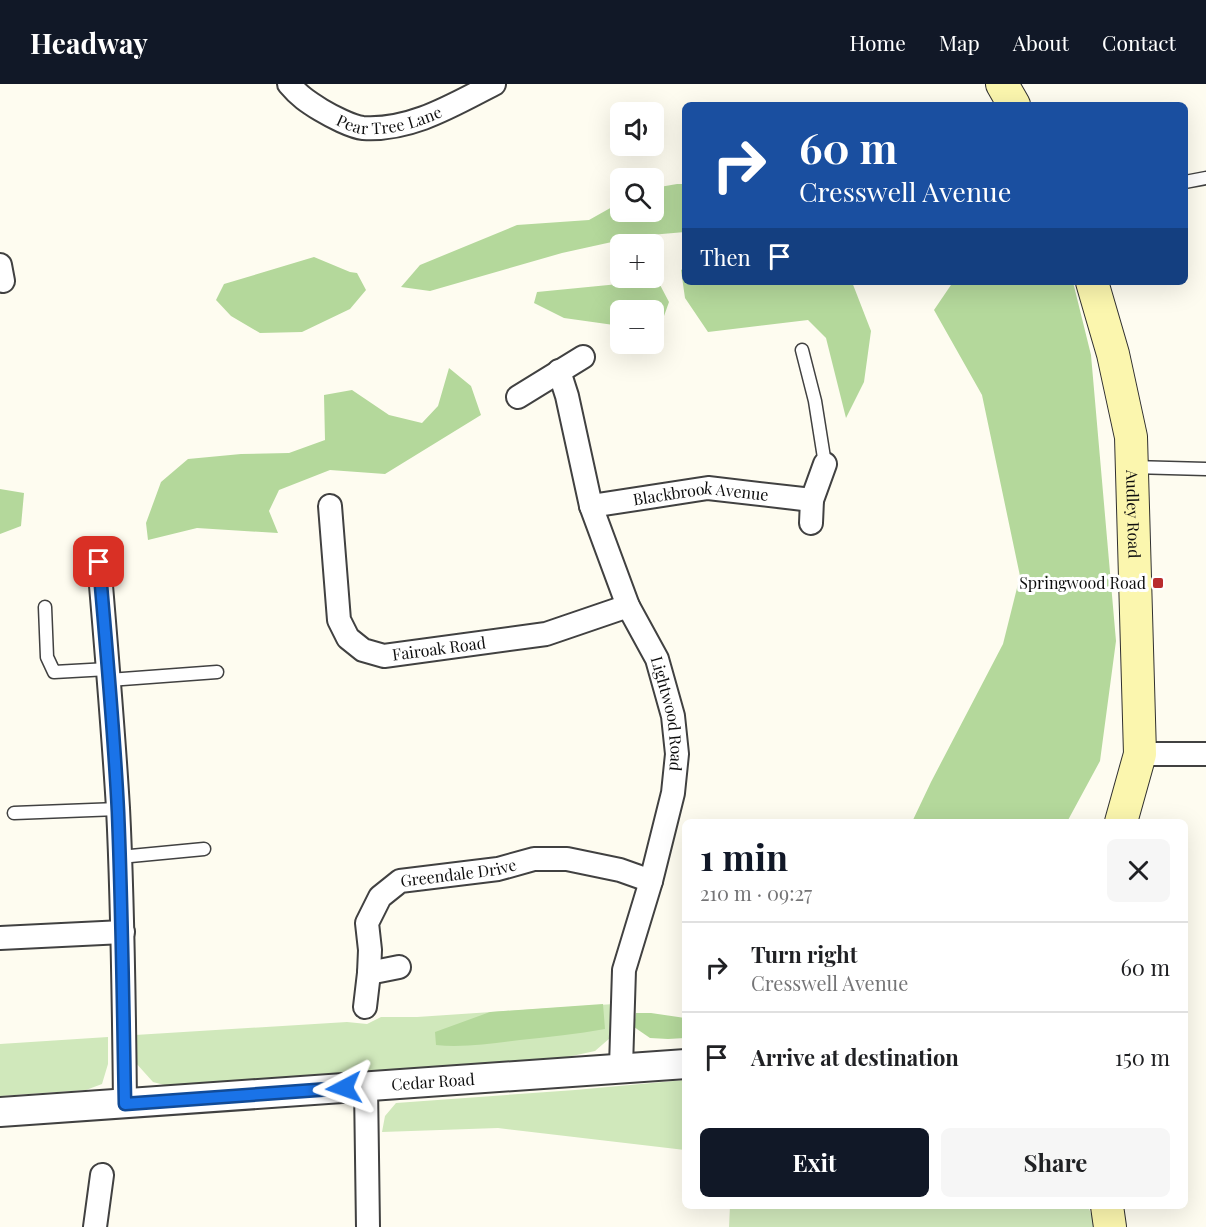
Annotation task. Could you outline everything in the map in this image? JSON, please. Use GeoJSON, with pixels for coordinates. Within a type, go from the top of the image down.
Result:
{"type":"FeatureCollection","features":[{"type":"Feature","properties":{"kind":"main road"},"geometry":{"type":"LineString","coordinates":[[1002,84],[1012,102]]}},
{"type":"Feature","properties":{"kind":"main road","name":"Audley Road"},"geometry":{"type":"LineString","coordinates":[[1093,285],[1113,354],[1131,437],[1140,754],[1122,819]]}},
{"type":"Feature","properties":{"kind":"main road"},"geometry":{"type":"LineString","coordinates":[[1107,1209],[1110,1227]]}},
{"type":"Feature","properties":{"kind":"street","name":"Pear Tree Lane"},"geometry":{"type":"LineString","coordinates":[[289,84],[299,97],[330,116],[361,128],[395,126],[429,117],[494,84]]}},
{"type":"Feature","properties":{"kind":"street"},"geometry":{"type":"LineString","coordinates":[[518,397],[583,357]]}},
{"type":"Feature","properties":{"kind":"street","name":"Lightwood Road"},"geometry":{"type":"LineString","coordinates":[[559,371],[567,396],[591,506],[628,606],[657,659],[673,716],[677,754],[673,793],[651,881],[624,970],[621,1067]]}},
{"type":"Feature","properties":{"kind":"street"},"geometry":{"type":"LineString","coordinates":[[811,523],[812,500],[825,464]]}},
{"type":"Feature","properties":{"kind":"street","name":"Blackbrook Avenue"},"geometry":{"type":"LineString","coordinates":[[591,506],[708,488],[812,500]]}},
{"type":"Feature","properties":{"kind":"street","name":"Fairoak Road"},"geometry":{"type":"LineString","coordinates":[[330,506],[339,620],[348,638],[363,650],[384,656],[546,634],[628,606]]}},
{"type":"Feature","properties":{"kind":"street"},"geometry":{"type":"LineString","coordinates":[[99,562],[118,809],[123,932],[125,1104]]}},
{"type":"Feature","properties":{"kind":"street"},"geometry":{"type":"LineString","coordinates":[[1140,754],[1206,754]]}},
{"type":"Feature","properties":{"kind":"street","name":"Greendale Drive"},"geometry":{"type":"LineString","coordinates":[[365,1007],[370,950],[367,923],[380,897],[400,881],[498,869],[534,859],[567,859],[620,870],[651,881]]}},
{"type":"Feature","properties":{"kind":"street"},"geometry":{"type":"LineString","coordinates":[[0,938],[123,932]]}},
{"type":"Feature","properties":{"kind":"street"},"geometry":{"type":"LineString","coordinates":[[369,973],[399,967]]}},
{"type":"Feature","properties":{"kind":"street","name":"Cedar Road"},"geometry":{"type":"LineString","coordinates":[[0,1112],[682,1064]]}},
{"type":"Feature","properties":{"kind":"street"},"geometry":{"type":"LineString","coordinates":[[366,1087],[368,1227]]}},
{"type":"Feature","properties":{"kind":"street"},"geometry":{"type":"LineString","coordinates":[[95,1227],[102,1175]]}},
{"type":"Feature","properties":{"kind":"lane"},"geometry":{"type":"LineString","coordinates":[[1188,181],[1206,178]]}},
{"type":"Feature","properties":{"kind":"lane"},"geometry":{"type":"LineString","coordinates":[[802,350],[815,401],[825,464]]}},
{"type":"Feature","properties":{"kind":"lane"},"geometry":{"type":"LineString","coordinates":[[1132,468],[1206,469]]}},
{"type":"Feature","properties":{"kind":"lane"},"geometry":{"type":"LineString","coordinates":[[45,607],[47,657],[54,672],[109,675],[217,672]]}},
{"type":"Feature","properties":{"kind":"lane"},"geometry":{"type":"LineString","coordinates":[[14,813],[118,809]]}},
{"type":"Feature","properties":{"kind":"lane"},"geometry":{"type":"LineString","coordinates":[[120,857],[204,849]]}},
{"type":"Feature","properties":{"kind":"green space"},"geometry":{"type":"Polygon","coordinates":[[[682,184],[682,232],[610,234],[610,242],[562,253],[430,291],[401,287],[420,265],[517,225],[589,220],[610,208],[610,222],[664,222],[664,186],[682,184]]]}},
{"type":"Feature","properties":{"kind":"green space"},"geometry":{"type":"Polygon","coordinates":[[[314,257],[357,273],[366,290],[350,309],[302,332],[260,333],[231,316],[216,300],[224,284],[314,257]]]}},
{"type":"Feature","properties":{"kind":"green space"},"geometry":{"type":"Polygon","coordinates":[[[610,285],[610,288],[662,288],[669,302],[664,316],[664,300],[610,300],[610,324],[564,318],[534,303],[537,292],[610,285]]]}},
{"type":"Feature","properties":{"kind":"green space"},"geometry":{"type":"Polygon","coordinates":[[[683,285],[853,285],[871,331],[864,382],[846,418],[826,338],[808,320],[708,332],[685,298],[683,285]]]}},
{"type":"Feature","properties":{"kind":"green space"},"geometry":{"type":"Polygon","coordinates":[[[951,285],[1074,285],[1091,355],[1116,641],[1100,761],[1069,819],[913,819],[1003,644],[1020,576],[982,395],[934,310],[951,285]]]}},
{"type":"Feature","properties":{"kind":"green space"},"geometry":{"type":"Polygon","coordinates":[[[449,368],[471,386],[481,415],[385,474],[330,470],[279,490],[269,511],[278,533],[197,528],[148,540],[146,523],[161,482],[188,459],[241,454],[289,453],[325,440],[324,395],[352,390],[389,415],[422,423],[438,406],[449,368]]]}},
{"type":"Feature","properties":{"kind":"green space"},"geometry":{"type":"Polygon","coordinates":[[[0,489],[24,493],[21,526],[0,534],[0,489]]]}},
{"type":"Feature","properties":{"kind":"green space"},"geometry":{"type":"Polygon","coordinates":[[[603,1004],[605,1029],[478,1045],[436,1045],[435,1032],[490,1012],[603,1004]]]}},
{"type":"Feature","properties":{"kind":"green space"},"geometry":{"type":"Polygon","coordinates":[[[614,1004],[610,1038],[595,1051],[558,1059],[172,1087],[153,1082],[135,1062],[135,1035],[347,1022],[367,1024],[381,1017],[417,1017],[614,1004]]]}},
{"type":"Feature","properties":{"kind":"green space"},"geometry":{"type":"Polygon","coordinates":[[[636,1013],[682,1018],[682,1038],[650,1038],[634,1027],[636,1013]]]}},
{"type":"Feature","properties":{"kind":"green space"},"geometry":{"type":"Polygon","coordinates":[[[108,1037],[108,1064],[102,1084],[86,1090],[0,1096],[0,1044],[108,1037]]]}},
{"type":"Feature","properties":{"kind":"green space"},"geometry":{"type":"Polygon","coordinates":[[[682,1080],[682,1150],[498,1128],[382,1132],[385,1116],[396,1103],[682,1080]]]}},
{"type":"Feature","properties":{"kind":"green space"},"geometry":{"type":"Polygon","coordinates":[[[730,1209],[1089,1209],[1096,1227],[729,1227],[730,1209]]]}},
{"type":"Feature","properties":{"kind":"place","name":"Springwood Road"},"geometry":{"type":"Point","coordinates":[1158,583]}},
{"type":"Feature","properties":{"kind":"route"},"geometry":{"type":"LineString","coordinates":[[99,562],[110,680],[118,809],[123,932],[125,1104],[344,1088]]}}]}
